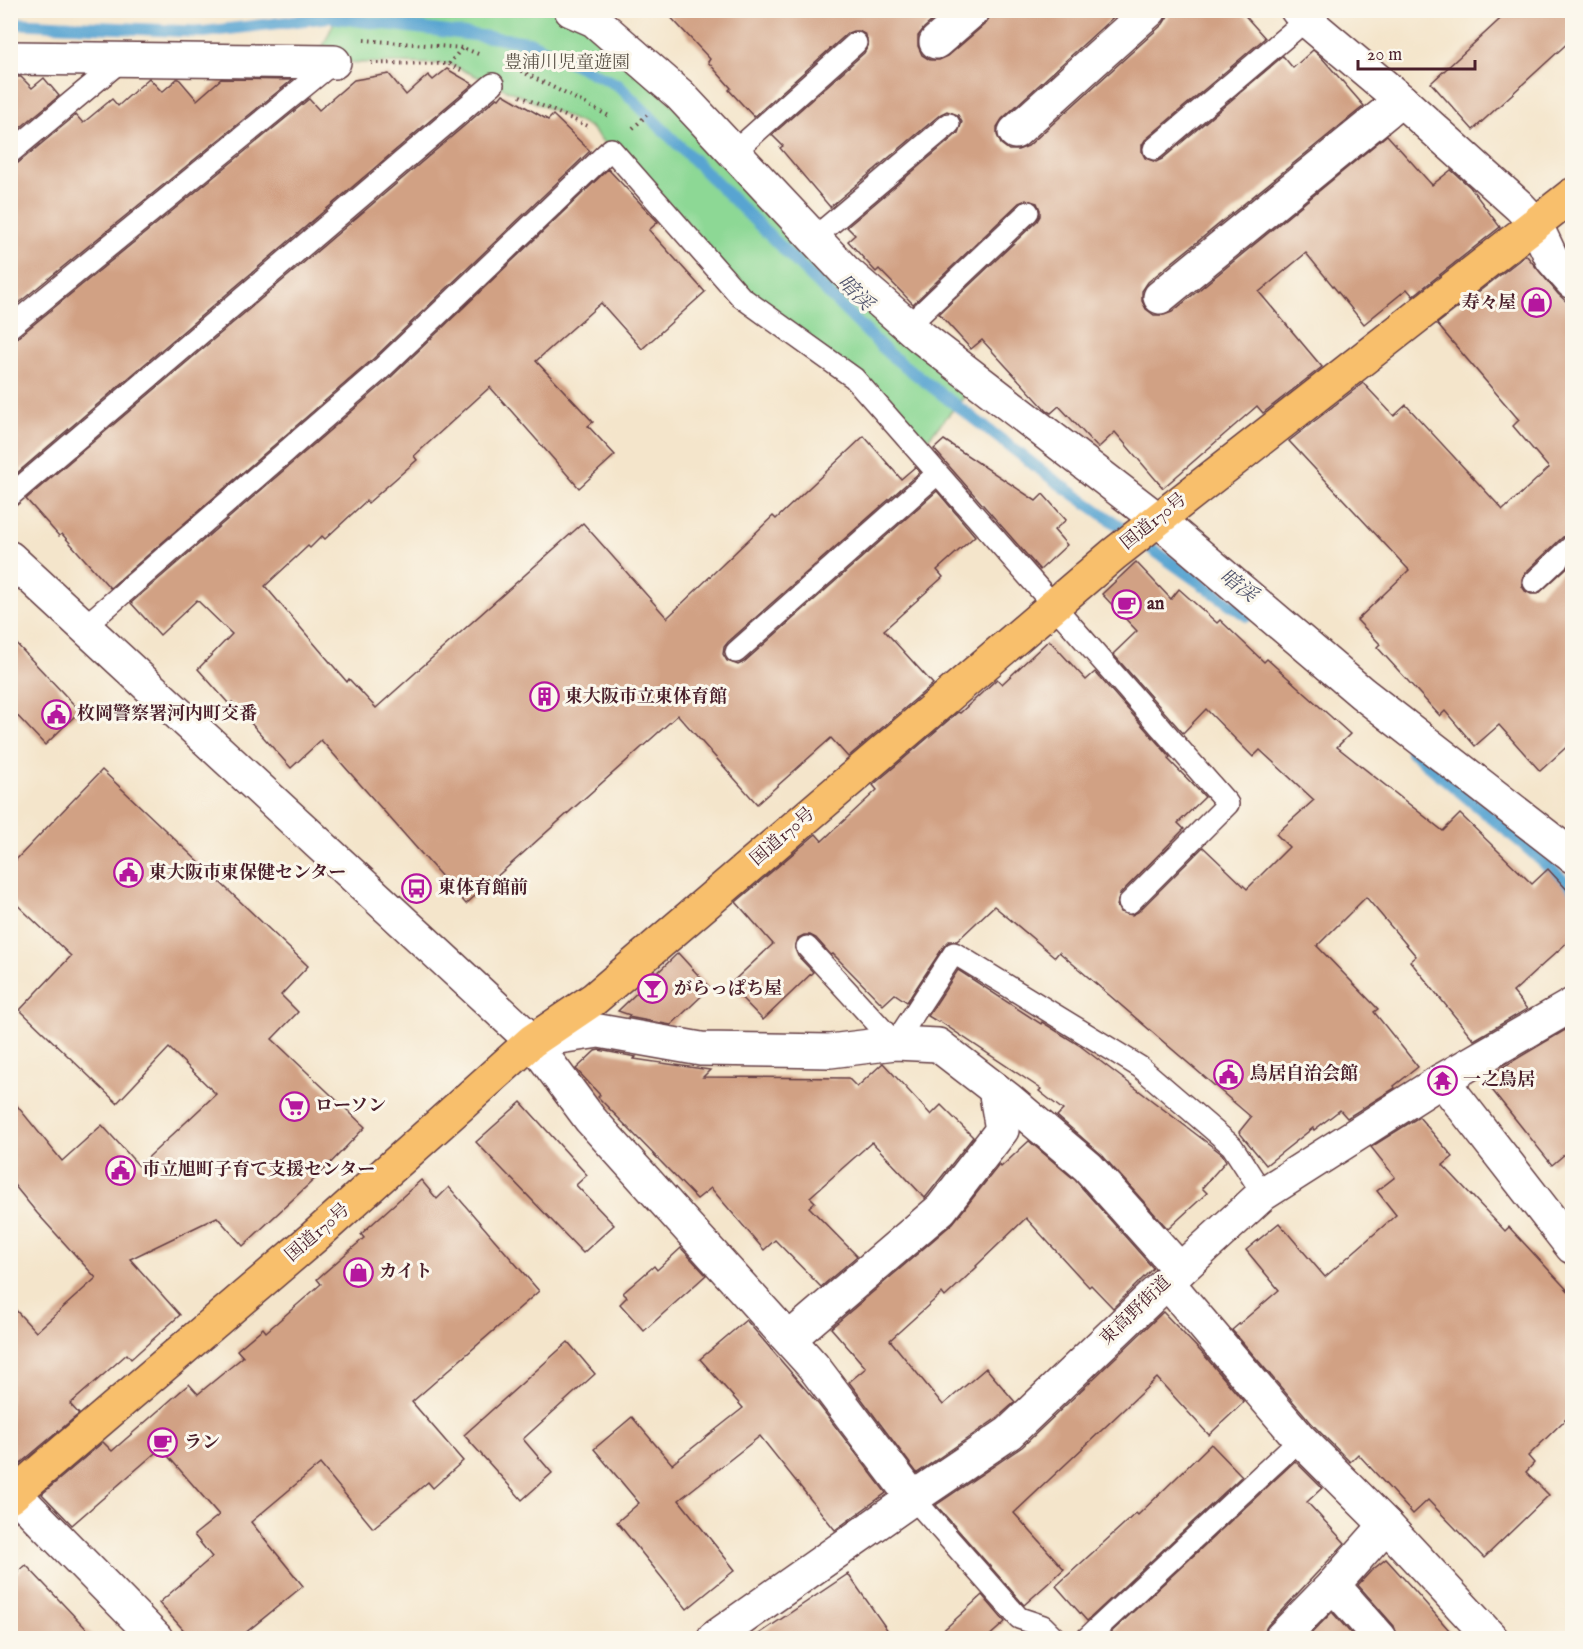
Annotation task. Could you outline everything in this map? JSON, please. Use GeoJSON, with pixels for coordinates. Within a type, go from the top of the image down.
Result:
{"type":"FeatureCollection","features":[{"type":"Feature","properties":{"kind":"highway","name":"国道170号"},"geometry":{"type":"LineString","coordinates":[[12,1494],[314,1237],[531,1041],[594,999],[1114,554],[1572,195]]}},
{"type":"Feature","properties":{"kind":"street"},"geometry":{"type":"LineString","coordinates":[[936,42],[973,10]]}},
{"type":"Feature","properties":{"kind":"street"},"geometry":{"type":"LineString","coordinates":[[1015,132],[1150,10]]}},
{"type":"Feature","properties":{"kind":"street"},"geometry":{"type":"LineString","coordinates":[[590,14],[680,95],[845,271],[908,326],[1155,520],[1362,693],[1572,856]]}},
{"type":"Feature","properties":{"kind":"street"},"geometry":{"type":"LineString","coordinates":[[1301,15],[1401,100],[1519,206],[1535,223],[1552,259],[1572,282]]}},
{"type":"Feature","properties":{"kind":"street"},"geometry":{"type":"LineString","coordinates":[[10,58],[334,62]]}},
{"type":"Feature","properties":{"kind":"street"},"geometry":{"type":"LineString","coordinates":[[1160,297],[1401,100]]}},
{"type":"Feature","properties":{"kind":"street"},"geometry":{"type":"LineString","coordinates":[[10,558],[531,1041],[590,1119],[813,1366],[913,1498]]}},
{"type":"Feature","properties":{"kind":"street","name":"東高野街道"},"geometry":{"type":"LineString","coordinates":[[714,1638],[1009,1433],[1173,1276],[1263,1194],[1442,1080],[1572,1005]]}},
{"type":"Feature","properties":{"kind":"street"},"geometry":{"type":"LineString","coordinates":[[531,1041],[599,1031],[701,1049],[830,1051],[896,1043],[938,1045],[995,1089],[1088,1167],[1300,1439],[1386,1525],[1491,1638]]}},
{"type":"Feature","properties":{"kind":"street"},"geometry":{"type":"LineString","coordinates":[[1442,1080],[1572,1247]]}},
{"type":"Feature","properties":{"kind":"street"},"geometry":{"type":"LineString","coordinates":[[789,1339],[941,1209],[1002,1130],[995,1089]]}},
{"type":"Feature","properties":{"kind":"street"},"geometry":{"type":"LineString","coordinates":[[12,1494],[156,1638]]}},
{"type":"Feature","properties":{"kind":"street"},"geometry":{"type":"LineString","coordinates":[[1281,1638],[1333,1585],[1386,1525]]}},
{"type":"Feature","properties":{"kind":"street"},"geometry":{"type":"LineString","coordinates":[[1333,1585],[1380,1638]]}},
{"type":"Feature","properties":{"kind":"lane"},"geometry":{"type":"LineString","coordinates":[[1154,149],[1301,15]]}},
{"type":"Feature","properties":{"kind":"lane"},"geometry":{"type":"LineString","coordinates":[[734,152],[856,44]]}},
{"type":"Feature","properties":{"kind":"lane"},"geometry":{"type":"LineString","coordinates":[[10,153],[122,60]]}},
{"type":"Feature","properties":{"kind":"lane"},"geometry":{"type":"LineString","coordinates":[[10,327],[334,62]]}},
{"type":"Feature","properties":{"kind":"lane"},"geometry":{"type":"LineString","coordinates":[[10,496],[493,84]]}},
{"type":"Feature","properties":{"kind":"lane"},"geometry":{"type":"LineString","coordinates":[[814,238],[949,124]]}},
{"type":"Feature","properties":{"kind":"lane"},"geometry":{"type":"LineString","coordinates":[[84,627],[382,368],[611,149],[741,297],[854,378],[1228,804],[1129,903]]}},
{"type":"Feature","properties":{"kind":"lane"},"geometry":{"type":"LineString","coordinates":[[908,326],[1028,212]]}},
{"type":"Feature","properties":{"kind":"lane"},"geometry":{"type":"LineString","coordinates":[[736,652],[937,474]]}},
{"type":"Feature","properties":{"kind":"lane"},"geometry":{"type":"LineString","coordinates":[[1534,582],[1572,546]]}},
{"type":"Feature","properties":{"kind":"lane"},"geometry":{"type":"LineString","coordinates":[[807,947],[896,1043],[954,953],[1140,1066],[1232,1146],[1263,1194]]}},
{"type":"Feature","properties":{"kind":"lane"},"geometry":{"type":"LineString","coordinates":[[1087,1638],[1300,1439]]}},
{"type":"Feature","properties":{"kind":"lane"},"geometry":{"type":"LineString","coordinates":[[913,1498],[1019,1618],[1043,1626],[1055,1638]]}},
{"type":"Feature","properties":{"kind":"path"},"geometry":{"type":"LineString","coordinates":[[334,62],[356,39],[463,48],[483,56]]}},
{"type":"Feature","properties":{"kind":"path"},"geometry":{"type":"LineString","coordinates":[[449,64],[463,48]]}},
{"type":"Feature","properties":{"kind":"path"},"geometry":{"type":"LineString","coordinates":[[514,67],[613,118]]}},
{"type":"Feature","properties":{"kind":"path"},"geometry":{"type":"LineString","coordinates":[[623,123],[640,137]]}},
{"type":"Feature","properties":{"kind":"green space","name":"豊浦川児童遊園"},"geometry":{"type":"Polygon","coordinates":[[[569,10],[978,381],[917,451],[858,383],[741,297],[590,127],[449,64],[316,62],[339,11],[569,10]]]}},
{"type":"Feature","properties":{"kind":"building"},"geometry":{"type":"Polygon","coordinates":[[[664,10],[944,10],[918,36],[918,46],[922,55],[930,60],[939,60],[948,56],[985,24],[990,17],[991,10],[1121,10],[1002,119],[997,127],[997,135],[1001,144],[1009,150],[1018,150],[1028,146],[1163,24],[1168,16],[1168,10],[1240,10],[1265,38],[1145,140],[1142,152],[1145,158],[1156,162],[1283,56],[1293,68],[1313,50],[1364,106],[1148,282],[1142,291],[1142,301],[1146,309],[1154,315],[1172,312],[1387,135],[1432,185],[1451,170],[1470,187],[1500,227],[1413,296],[1407,289],[1364,324],[1306,253],[1259,292],[1322,367],[1263,413],[1257,406],[1163,488],[1115,432],[1098,448],[1059,406],[1051,413],[1047,411],[982,340],[971,349],[939,314],[1037,221],[1040,210],[1037,203],[1026,200],[1019,203],[913,304],[879,269],[876,272],[848,241],[855,235],[847,227],[958,133],[962,122],[958,115],[947,111],[941,114],[830,207],[780,148],[783,146],[772,135],[864,53],[868,46],[866,35],[859,31],[848,33],[754,117],[729,90],[731,88],[708,62],[710,59],[664,10]]]}},
{"type":"Feature","properties":{"kind":"building"},"geometry":{"type":"Polygon","coordinates":[[[1510,10],[1572,10],[1572,39],[1473,130],[1431,83],[1510,10]]]}},
{"type":"Feature","properties":{"kind":"building"},"geometry":{"type":"Polygon","coordinates":[[[447,69],[473,84],[10,479],[10,340],[18,337],[309,99],[319,110],[354,80],[389,74],[406,95],[428,75],[433,80],[447,69]]]}},
{"type":"Feature","properties":{"kind":"building"},"geometry":{"type":"Polygon","coordinates":[[[10,77],[21,77],[32,88],[44,78],[59,96],[10,136],[10,77]]]}},
{"type":"Feature","properties":{"kind":"building"},"geometry":{"type":"Polygon","coordinates":[[[149,78],[162,92],[179,79],[197,100],[221,79],[292,80],[10,310],[10,165],[18,163],[76,115],[83,123],[112,99],[118,106],[149,78]]]}},
{"type":"Feature","properties":{"kind":"building"},"geometry":{"type":"Polygon","coordinates":[[[503,94],[548,120],[553,115],[590,151],[373,359],[110,588],[62,534],[59,536],[26,499],[503,94]]]}},
{"type":"Feature","properties":{"kind":"building"},"geometry":{"type":"Polygon","coordinates":[[[608,169],[658,222],[649,230],[705,292],[642,349],[601,303],[536,361],[593,422],[588,426],[615,455],[579,488],[490,387],[414,456],[417,460],[368,503],[366,501],[325,539],[322,536],[310,548],[308,546],[265,586],[347,682],[349,679],[376,708],[583,523],[667,618],[773,516],[776,519],[864,436],[901,479],[915,467],[920,472],[728,642],[723,654],[727,661],[738,665],[744,662],[937,491],[975,536],[937,570],[943,577],[884,630],[933,684],[848,757],[831,738],[757,804],[678,715],[466,904],[321,740],[291,768],[232,702],[229,704],[198,669],[232,634],[197,600],[160,635],[131,603],[390,378],[608,169]]]}},
{"type":"Feature","properties":{"kind":"building"},"geometry":{"type":"Polygon","coordinates":[[[1526,255],[1558,294],[1572,307],[1572,534],[1563,537],[1525,573],[1522,579],[1525,591],[1538,594],[1572,563],[1572,742],[1540,771],[1499,725],[1475,746],[1445,711],[1440,716],[1377,647],[1380,644],[1357,620],[1409,570],[1289,441],[1363,383],[1394,416],[1406,405],[1503,510],[1549,468],[1513,426],[1519,420],[1437,324],[1526,255]]]}},
{"type":"Feature","properties":{"kind":"building"},"geometry":{"type":"Polygon","coordinates":[[[944,440],[1036,501],[1043,494],[1066,520],[1054,530],[1067,545],[1040,570],[934,449],[944,440]]]}},
{"type":"Feature","properties":{"kind":"building"},"geometry":{"type":"Polygon","coordinates":[[[1136,562],[1171,599],[1179,589],[1217,623],[1220,620],[1264,662],[1267,659],[1350,734],[1337,747],[1443,831],[1460,814],[1532,884],[1548,869],[1572,895],[1572,938],[1513,992],[1527,1009],[1474,1040],[1410,961],[1416,956],[1366,897],[1317,946],[1378,1009],[1374,1012],[1418,1067],[1394,1086],[1395,1088],[1347,1118],[1340,1110],[1266,1165],[1239,1132],[1251,1117],[1059,952],[1055,957],[994,906],[957,941],[949,941],[944,946],[907,1002],[895,994],[883,1005],[833,954],[831,955],[816,938],[810,935],[798,938],[795,949],[798,956],[813,972],[763,1020],[729,985],[773,944],[736,902],[816,834],[822,841],[877,790],[873,785],[958,712],[960,713],[997,679],[1002,684],[1049,640],[1086,680],[1095,672],[1170,757],[1168,759],[1205,797],[1178,823],[1184,829],[1120,894],[1117,906],[1120,912],[1132,915],[1138,912],[1203,847],[1247,889],[1289,847],[1276,834],[1314,800],[1260,750],[1253,757],[1206,709],[1183,733],[1113,654],[1137,631],[1102,594],[1136,562]]]}},
{"type":"Feature","properties":{"kind":"building"},"geometry":{"type":"Polygon","coordinates":[[[10,637],[80,711],[45,745],[10,708],[10,637]]]}},
{"type":"Feature","properties":{"kind":"building"},"geometry":{"type":"Polygon","coordinates":[[[102,770],[308,966],[281,995],[298,1012],[272,1039],[365,1127],[322,1172],[243,1246],[217,1217],[130,1259],[180,1315],[131,1359],[127,1354],[70,1404],[79,1414],[17,1466],[10,1459],[10,1304],[36,1332],[96,1278],[10,1180],[10,1097],[62,1161],[102,1125],[139,1166],[216,1094],[169,1048],[117,1103],[20,1010],[71,956],[10,898],[10,866],[102,770]]]}},
{"type":"Feature","properties":{"kind":"building"},"geometry":{"type":"Polygon","coordinates":[[[678,953],[710,988],[671,1025],[628,1017],[630,1015],[618,1011],[678,953]]]}},
{"type":"Feature","properties":{"kind":"building"},"geometry":{"type":"Polygon","coordinates":[[[958,970],[1041,1024],[1042,1022],[1079,1045],[1222,1154],[1226,1161],[1202,1188],[1207,1193],[1168,1229],[1102,1155],[1057,1116],[1063,1110],[1039,1091],[1041,1089],[928,1016],[958,970]]]}},
{"type":"Feature","properties":{"kind":"building"},"geometry":{"type":"Polygon","coordinates":[[[1572,1026],[1572,1148],[1552,1165],[1485,1081],[1498,1070],[1572,1026]]]}},
{"type":"Feature","properties":{"kind":"building"},"geometry":{"type":"Polygon","coordinates":[[[599,1050],[636,1057],[634,1059],[710,1070],[703,1077],[848,1078],[857,1087],[883,1063],[931,1115],[941,1105],[973,1137],[925,1198],[872,1142],[810,1197],[815,1202],[809,1207],[857,1256],[821,1287],[775,1240],[764,1250],[711,1188],[697,1199],[598,1097],[600,1095],[576,1069],[599,1050]]]}},
{"type":"Feature","properties":{"kind":"building"},"geometry":{"type":"Polygon","coordinates":[[[521,1102],[587,1175],[576,1185],[614,1225],[583,1253],[476,1142],[521,1102]]]}},
{"type":"Feature","properties":{"kind":"building"},"geometry":{"type":"Polygon","coordinates":[[[1419,1117],[1453,1157],[1443,1165],[1505,1231],[1509,1227],[1572,1295],[1572,1413],[1528,1456],[1534,1463],[1526,1472],[1549,1495],[1484,1558],[1428,1500],[1413,1514],[1358,1454],[1350,1462],[1314,1426],[1232,1330],[1279,1290],[1246,1250],[1279,1223],[1325,1277],[1396,1215],[1377,1191],[1395,1177],[1371,1147],[1419,1117]]]}},
{"type":"Feature","properties":{"kind":"building"},"geometry":{"type":"Polygon","coordinates":[[[1029,1141],[1075,1180],[1153,1268],[1113,1308],[1091,1285],[1089,1287],[1026,1218],[945,1297],[942,1293],[890,1340],[943,1405],[986,1368],[1015,1402],[997,1418],[917,1473],[849,1382],[866,1368],[831,1328],[953,1223],[999,1165],[1001,1167],[1029,1141]]]}},
{"type":"Feature","properties":{"kind":"building"},"geometry":{"type":"Polygon","coordinates":[[[421,1180],[437,1199],[449,1187],[539,1291],[412,1402],[463,1461],[433,1488],[428,1482],[373,1528],[320,1464],[251,1522],[303,1586],[239,1638],[191,1638],[159,1603],[212,1557],[194,1535],[219,1515],[161,1448],[72,1525],[42,1494],[103,1442],[112,1451],[189,1384],[198,1394],[243,1357],[237,1350],[263,1328],[266,1332],[321,1284],[317,1279],[364,1238],[361,1234],[421,1180]]]}},
{"type":"Feature","properties":{"kind":"building"},"geometry":{"type":"Polygon","coordinates":[[[681,1248],[706,1275],[644,1331],[620,1304],[627,1297],[623,1293],[654,1266],[657,1270],[681,1248]]]}},
{"type":"Feature","properties":{"kind":"building"},"geometry":{"type":"Polygon","coordinates":[[[1163,1312],[1244,1402],[1209,1435],[1157,1378],[1014,1513],[1064,1569],[1024,1605],[936,1505],[1022,1447],[1163,1312]]]}},
{"type":"Feature","properties":{"kind":"building"},"geometry":{"type":"Polygon","coordinates":[[[746,1320],[819,1405],[886,1493],[835,1530],[760,1436],[679,1500],[735,1570],[687,1609],[617,1522],[639,1503],[594,1449],[632,1417],[672,1464],[743,1408],[700,1359],[746,1320]]]}},
{"type":"Feature","properties":{"kind":"building"},"geometry":{"type":"Polygon","coordinates":[[[568,1342],[595,1374],[523,1439],[552,1473],[522,1500],[464,1435],[568,1342]]]}},
{"type":"Feature","properties":{"kind":"building"},"geometry":{"type":"Polygon","coordinates":[[[1211,1444],[1242,1476],[1087,1621],[1056,1586],[1136,1513],[1138,1515],[1211,1444]]]}},
{"type":"Feature","properties":{"kind":"building"},"geometry":{"type":"Polygon","coordinates":[[[1295,1461],[1322,1488],[1307,1502],[1345,1543],[1268,1625],[1263,1638],[1105,1638],[1295,1461]]]}},
{"type":"Feature","properties":{"kind":"building"},"geometry":{"type":"Polygon","coordinates":[[[1386,1559],[1456,1638],[1398,1638],[1394,1626],[1358,1585],[1386,1559]]]}},
{"type":"Feature","properties":{"kind":"building"},"geometry":{"type":"Polygon","coordinates":[[[26,1565],[95,1638],[10,1638],[10,1579],[26,1565]]]}},
{"type":"Feature","properties":{"kind":"building"},"geometry":{"type":"Polygon","coordinates":[[[848,1574],[893,1638],[753,1638],[848,1574]]]}},
{"type":"Feature","properties":{"kind":"building"},"geometry":{"type":"Polygon","coordinates":[[[982,1595],[1005,1622],[987,1638],[935,1638],[982,1595]]]}},
{"type":"Feature","properties":{"kind":"building"},"geometry":{"type":"Polygon","coordinates":[[[1332,1612],[1355,1638],[1307,1638],[1332,1612]]]}},
{"type":"Feature","properties":{"kind":"waterway","name":"暗渓"},"geometry":{"type":"LineString","coordinates":[[10,23],[204,32],[329,17],[529,42],[618,85],[889,354],[1054,480],[1247,616]]}},
{"type":"Feature","properties":{"kind":"waterway","name":"暗渓"},"geometry":{"type":"LineString","coordinates":[[1411,751],[1572,888]]}},
{"type":"Feature","properties":{"kind":"place","name":"寿々屋"},"geometry":{"type":"Point","coordinates":[1537,303]}},
{"type":"Feature","properties":{"kind":"place","name":"an"},"geometry":{"type":"Point","coordinates":[1126,604]}},
{"type":"Feature","properties":{"kind":"place","name":"東大阪市立東体育館"},"geometry":{"type":"Point","coordinates":[544,697]}},
{"type":"Feature","properties":{"kind":"place","name":"枚岡警察署河内町交番"},"geometry":{"type":"Point","coordinates":[56,714]}},
{"type":"Feature","properties":{"kind":"place","name":"東大阪市東保健センター"},"geometry":{"type":"Point","coordinates":[128,873]}},
{"type":"Feature","properties":{"kind":"place","name":"東体育館前"},"geometry":{"type":"Point","coordinates":[417,888]}},
{"type":"Feature","properties":{"kind":"place","name":"がらっぱち屋"},"geometry":{"type":"Point","coordinates":[653,989]}},
{"type":"Feature","properties":{"kind":"place","name":"鳥居自治会館"},"geometry":{"type":"Point","coordinates":[1229,1074]}},
{"type":"Feature","properties":{"kind":"place","name":"一之鳥居"},"geometry":{"type":"Point","coordinates":[1442,1080]}},
{"type":"Feature","properties":{"kind":"place","name":"ローソン"},"geometry":{"type":"Point","coordinates":[294,1106]}},
{"type":"Feature","properties":{"kind":"place","name":"市立旭町子育て支援センター"},"geometry":{"type":"Point","coordinates":[121,1170]}},
{"type":"Feature","properties":{"kind":"place","name":"カイト"},"geometry":{"type":"Point","coordinates":[358,1272]}},
{"type":"Feature","properties":{"kind":"place","name":"ラン"},"geometry":{"type":"Point","coordinates":[163,1443]}}]}
